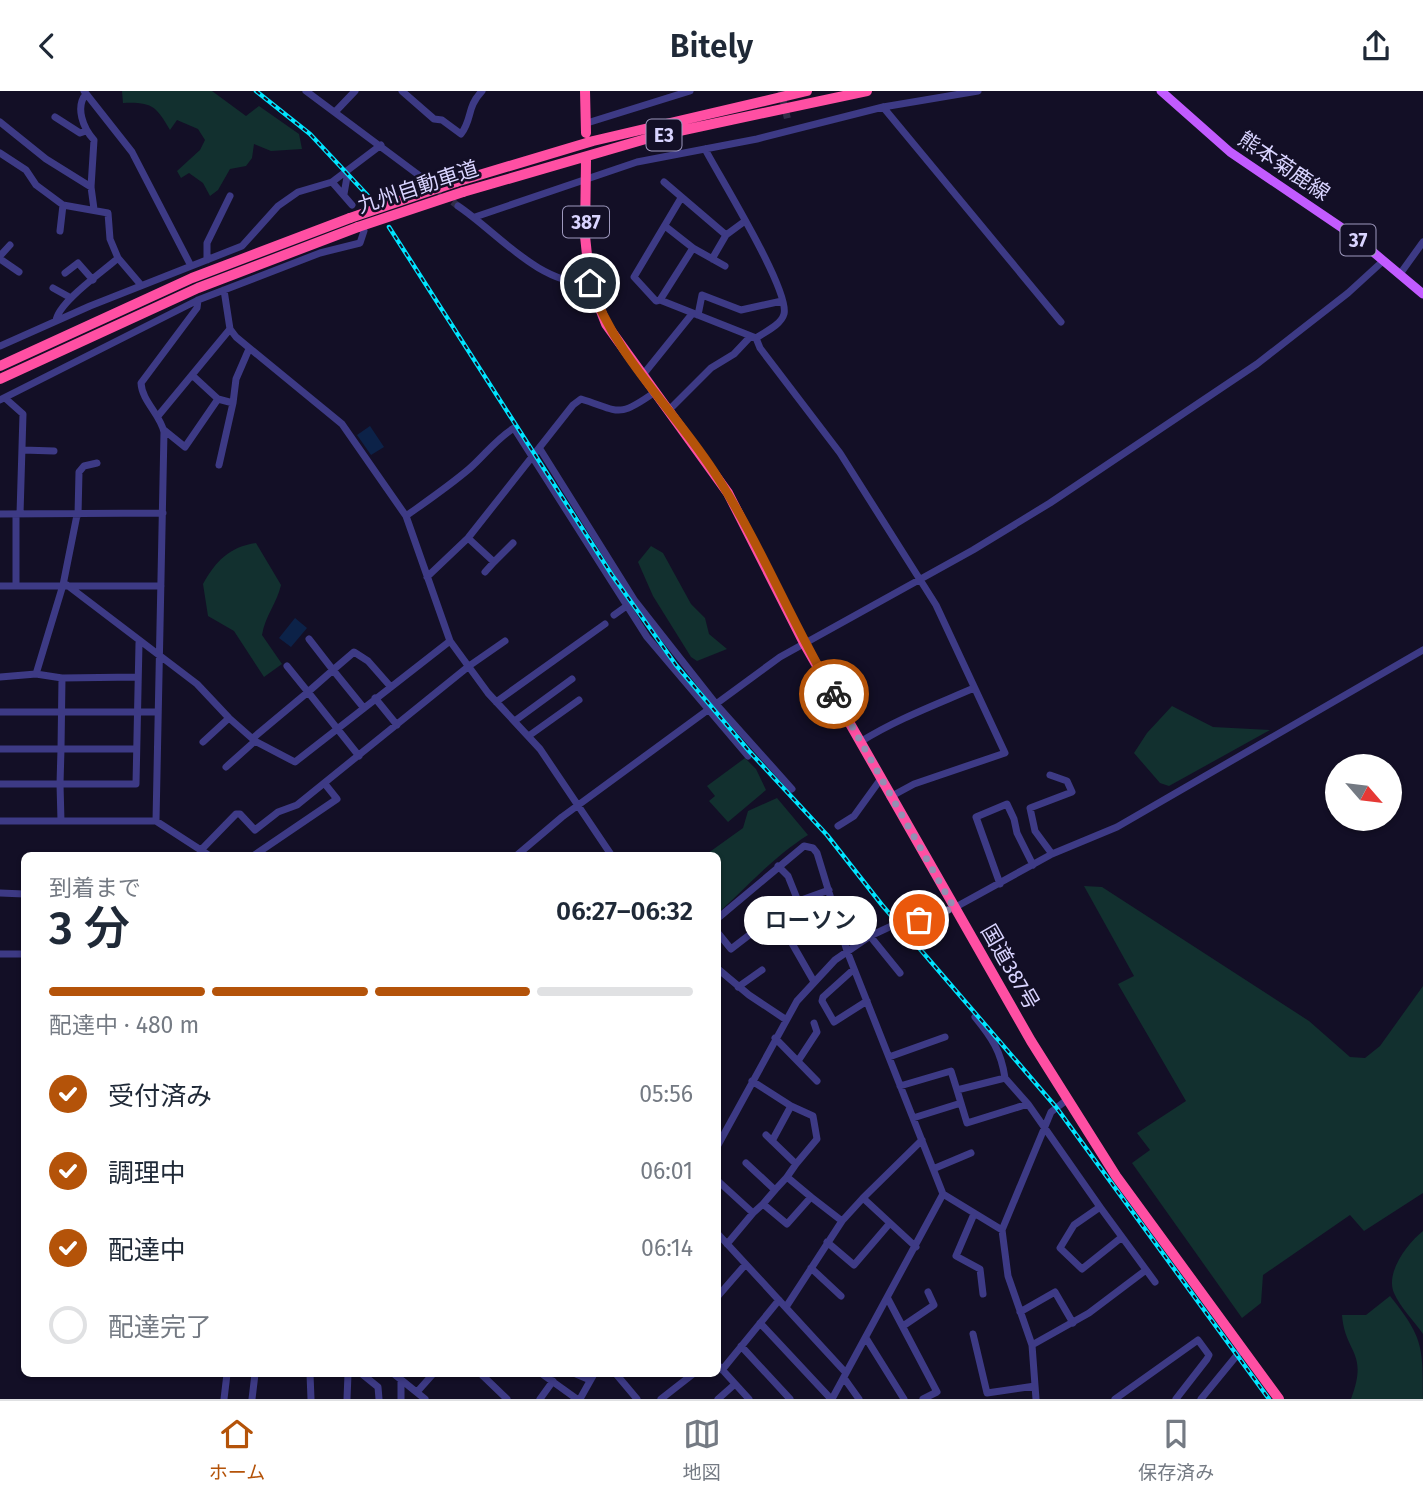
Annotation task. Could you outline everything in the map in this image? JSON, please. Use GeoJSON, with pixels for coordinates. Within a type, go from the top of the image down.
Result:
{"type":"FeatureCollection","features":[{"type":"Feature","properties":{"kind":"highway"},"geometry":{"type":"LineString","coordinates":[[585,91],[586,128]]}},
{"type":"Feature","properties":{"kind":"highway","name":"九州自動車道"},"geometry":{"type":"LineString","coordinates":[[0,379],[198,288],[357,225],[456,182],[593,141],[807,91]]}},
{"type":"Feature","properties":{"kind":"highway","name":"九州自動車道"},"geometry":{"type":"LineString","coordinates":[[0,366],[192,278],[357,225],[656,137],[867,91]]}},
{"type":"Feature","properties":{"kind":"highway","name":"387"},"geometry":{"type":"LineString","coordinates":[[586,160],[585,236],[590,283]]}},
{"type":"Feature","properties":{"kind":"highway","name":"国道387号"},"geometry":{"type":"LineString","coordinates":[[590,283],[606,324],[728,493],[804,643],[880,780],[1068,1099],[1116,1176],[1279,1399]]}},
{"type":"Feature","properties":{"kind":"main road","name":"熊本菊鹿線"},"geometry":{"type":"LineString","coordinates":[[1161,91],[1230,152],[1325,215],[1423,294]]}},
{"type":"Feature","properties":{"kind":"street"},"geometry":{"type":"LineString","coordinates":[[306,91],[428,183]]}},
{"type":"Feature","properties":{"kind":"street"},"geometry":{"type":"LineString","coordinates":[[336,111],[355,91]]}},
{"type":"Feature","properties":{"kind":"street"},"geometry":{"type":"LineString","coordinates":[[402,91],[434,119],[442,120],[461,134],[468,122],[470,106],[482,91]]}},
{"type":"Feature","properties":{"kind":"street"},"geometry":{"type":"LineString","coordinates":[[586,128],[690,91]]}},
{"type":"Feature","properties":{"kind":"street"},"geometry":{"type":"LineString","coordinates":[[475,217],[586,177],[656,157],[675,157],[883,107],[978,91]]}},
{"type":"Feature","properties":{"kind":"street"},"geometry":{"type":"LineString","coordinates":[[94,209],[91,187],[94,140],[86,131],[81,116],[85,93],[132,152],[191,266]]}},
{"type":"Feature","properties":{"kind":"street"},"geometry":{"type":"LineString","coordinates":[[883,107],[1061,323]]}},
{"type":"Feature","properties":{"kind":"street"},"geometry":{"type":"LineString","coordinates":[[55,117],[80,133],[86,131]]}},
{"type":"Feature","properties":{"kind":"street"},"geometry":{"type":"LineString","coordinates":[[788,121],[789,130]]}},
{"type":"Feature","properties":{"kind":"street"},"geometry":{"type":"LineString","coordinates":[[0,122],[46,159],[91,187]]}},
{"type":"Feature","properties":{"kind":"street"},"geometry":{"type":"LineString","coordinates":[[0,346],[141,285],[242,246],[278,206],[298,192],[346,175],[381,145]]}},
{"type":"Feature","properties":{"kind":"street"},"geometry":{"type":"LineString","coordinates":[[669,410],[711,368],[753,337],[780,322],[784,313],[770,267],[705,149]]}},
{"type":"Feature","properties":{"kind":"street"},"geometry":{"type":"LineString","coordinates":[[0,153],[26,170],[36,185],[63,205],[108,213],[110,239],[118,258],[141,285]]}},
{"type":"Feature","properties":{"kind":"street"},"geometry":{"type":"LineString","coordinates":[[344,194],[346,175]]}},
{"type":"Feature","properties":{"kind":"street"},"geometry":{"type":"LineString","coordinates":[[334,181],[352,205]]}},
{"type":"Feature","properties":{"kind":"street"},"geometry":{"type":"LineString","coordinates":[[664,182],[726,235]]}},
{"type":"Feature","properties":{"kind":"street"},"geometry":{"type":"LineString","coordinates":[[207,260],[207,243],[230,196]]}},
{"type":"Feature","properties":{"kind":"street"},"geometry":{"type":"LineString","coordinates":[[681,198],[634,277],[656,301],[660,300],[753,337],[839,453],[936,605],[1005,753],[914,784],[890,797]]}},
{"type":"Feature","properties":{"kind":"street"},"geometry":{"type":"LineString","coordinates":[[60,231],[63,205]]}},
{"type":"Feature","properties":{"kind":"street"},"geometry":{"type":"LineString","coordinates":[[458,206],[517,251],[563,281],[590,283]]}},
{"type":"Feature","properties":{"kind":"street"},"geometry":{"type":"LineString","coordinates":[[712,259],[726,235],[745,221]]}},
{"type":"Feature","properties":{"kind":"street"},"geometry":{"type":"LineString","coordinates":[[16,586],[23,414],[2,399],[198,300],[320,253],[354,246],[360,243],[357,225]]}},
{"type":"Feature","properties":{"kind":"street"},"geometry":{"type":"LineString","coordinates":[[665,226],[693,248],[725,266]]}},
{"type":"Feature","properties":{"kind":"street"},"geometry":{"type":"LineString","coordinates":[[1399,274],[1423,242]]}},
{"type":"Feature","properties":{"kind":"street"},"geometry":{"type":"LineString","coordinates":[[517,251],[523,243]]}},
{"type":"Feature","properties":{"kind":"street"},"geometry":{"type":"LineString","coordinates":[[10,245],[0,257],[19,272]]}},
{"type":"Feature","properties":{"kind":"street"},"geometry":{"type":"LineString","coordinates":[[660,300],[693,248]]}},
{"type":"Feature","properties":{"kind":"street"},"geometry":{"type":"LineString","coordinates":[[56,321],[57,315],[71,298],[118,258]]}},
{"type":"Feature","properties":{"kind":"street"},"geometry":{"type":"LineString","coordinates":[[521,852],[579,805],[780,657],[920,580],[1050,503],[1257,364],[1348,293],[1383,261]]}},
{"type":"Feature","properties":{"kind":"street"},"geometry":{"type":"LineString","coordinates":[[65,273],[78,263],[93,280]]}},
{"type":"Feature","properties":{"kind":"street"},"geometry":{"type":"LineString","coordinates":[[53,288],[71,298]]}},
{"type":"Feature","properties":{"kind":"street"},"geometry":{"type":"LineString","coordinates":[[223,290],[230,329],[249,349],[333,414],[406,516],[450,641],[496,702],[530,736],[609,852]]}},
{"type":"Feature","properties":{"kind":"street"},"geometry":{"type":"LineString","coordinates":[[642,376],[695,314],[702,295],[741,310],[782,301]]}},
{"type":"Feature","properties":{"kind":"street"},"geometry":{"type":"LineString","coordinates":[[156,821],[164,430],[159,416],[141,391],[141,383],[197,308],[198,300]]}},
{"type":"Feature","properties":{"kind":"street"},"geometry":{"type":"LineString","coordinates":[[159,416],[230,329]]}},
{"type":"Feature","properties":{"kind":"street"},"geometry":{"type":"LineString","coordinates":[[219,465],[236,379],[249,349]]}},
{"type":"Feature","properties":{"kind":"street"},"geometry":{"type":"LineString","coordinates":[[192,375],[218,399],[233,403]]}},
{"type":"Feature","properties":{"kind":"street"},"geometry":{"type":"LineString","coordinates":[[427,577],[468,538],[573,405],[581,399],[614,412],[628,409],[655,392]]}},
{"type":"Feature","properties":{"kind":"street"},"geometry":{"type":"LineString","coordinates":[[164,430],[185,447],[218,399]]}},
{"type":"Feature","properties":{"kind":"street"},"geometry":{"type":"LineString","coordinates":[[406,516],[468,470],[490,450],[497,438],[514,428],[625,607],[748,756]]}},
{"type":"Feature","properties":{"kind":"street"},"geometry":{"type":"LineString","coordinates":[[540,449],[635,601],[716,704],[792,789]]}},
{"type":"Feature","properties":{"kind":"street"},"geometry":{"type":"LineString","coordinates":[[23,450],[54,451]]}},
{"type":"Feature","properties":{"kind":"street"},"geometry":{"type":"LineString","coordinates":[[36,674],[65,585],[78,515],[79,472],[84,466],[97,463]]}},
{"type":"Feature","properties":{"kind":"street"},"geometry":{"type":"LineString","coordinates":[[0,514],[163,513]]}},
{"type":"Feature","properties":{"kind":"street"},"geometry":{"type":"LineString","coordinates":[[468,538],[494,562]]}},
{"type":"Feature","properties":{"kind":"street"},"geometry":{"type":"LineString","coordinates":[[485,572],[513,543]]}},
{"type":"Feature","properties":{"kind":"street"},"geometry":{"type":"LineString","coordinates":[[65,585],[197,684],[254,740],[295,762],[450,641]]}},
{"type":"Feature","properties":{"kind":"street"},"geometry":{"type":"LineString","coordinates":[[0,586],[162,586]]}},
{"type":"Feature","properties":{"kind":"street"},"geometry":{"type":"LineString","coordinates":[[614,615],[635,601]]}},
{"type":"Feature","properties":{"kind":"street"},"geometry":{"type":"LineString","coordinates":[[496,702],[606,624]]}},
{"type":"Feature","properties":{"kind":"street"},"geometry":{"type":"LineString","coordinates":[[309,639],[363,708]]}},
{"type":"Feature","properties":{"kind":"street"},"geometry":{"type":"LineString","coordinates":[[201,850],[236,814],[240,814],[255,829],[278,812],[297,806],[469,666],[505,641]]}},
{"type":"Feature","properties":{"kind":"street"},"geometry":{"type":"LineString","coordinates":[[0,784],[136,784],[136,677],[139,643]]}},
{"type":"Feature","properties":{"kind":"street"},"geometry":{"type":"LineString","coordinates":[[721,1139],[785,1019],[813,980],[847,951],[898,923],[954,908],[1052,854],[1152,809],[1423,650]]}},
{"type":"Feature","properties":{"kind":"street"},"geometry":{"type":"LineString","coordinates":[[226,767],[354,652],[368,661],[390,686]]}},
{"type":"Feature","properties":{"kind":"street"},"geometry":{"type":"LineString","coordinates":[[286,666],[359,756]]}},
{"type":"Feature","properties":{"kind":"street"},"geometry":{"type":"LineString","coordinates":[[0,677],[36,674],[62,678],[136,677]]}},
{"type":"Feature","properties":{"kind":"street"},"geometry":{"type":"LineString","coordinates":[[61,821],[62,678]]}},
{"type":"Feature","properties":{"kind":"street"},"geometry":{"type":"LineString","coordinates":[[516,720],[572,679]]}},
{"type":"Feature","properties":{"kind":"street"},"geometry":{"type":"LineString","coordinates":[[860,742],[921,709],[946,702],[974,688]]}},
{"type":"Feature","properties":{"kind":"street"},"geometry":{"type":"LineString","coordinates":[[374,698],[397,725]]}},
{"type":"Feature","properties":{"kind":"street"},"geometry":{"type":"LineString","coordinates":[[530,736],[579,700]]}},
{"type":"Feature","properties":{"kind":"street"},"geometry":{"type":"LineString","coordinates":[[0,712],[158,712]]}},
{"type":"Feature","properties":{"kind":"street"},"geometry":{"type":"LineString","coordinates":[[204,741],[229,718]]}},
{"type":"Feature","properties":{"kind":"street"},"geometry":{"type":"LineString","coordinates":[[0,749],[136,748]]}},
{"type":"Feature","properties":{"kind":"street"},"geometry":{"type":"LineString","coordinates":[[1049,775],[1067,781],[1072,792],[1030,808],[1035,831],[1052,854]]}},
{"type":"Feature","properties":{"kind":"street"},"geometry":{"type":"LineString","coordinates":[[838,826],[854,816],[880,780]]}},
{"type":"Feature","properties":{"kind":"street"},"geometry":{"type":"LineString","coordinates":[[259,852],[337,799],[325,784]]}},
{"type":"Feature","properties":{"kind":"street"},"geometry":{"type":"LineString","coordinates":[[1000,884],[976,817],[1007,804],[1017,833],[1033,865]]}},
{"type":"Feature","properties":{"kind":"street"},"geometry":{"type":"LineString","coordinates":[[0,821],[156,821],[204,852]]}},
{"type":"Feature","properties":{"kind":"street"},"geometry":{"type":"LineString","coordinates":[[721,915],[803,846],[813,848],[847,951],[943,1193],[1002,1230]]}},
{"type":"Feature","properties":{"kind":"street"},"geometry":{"type":"LineString","coordinates":[[778,866],[788,876],[796,902],[829,890]]}},
{"type":"Feature","properties":{"kind":"street"},"geometry":{"type":"LineString","coordinates":[[0,893],[21,894]]}},
{"type":"Feature","properties":{"kind":"street"},"geometry":{"type":"LineString","coordinates":[[721,937],[731,949],[770,919],[778,919],[813,980]]}},
{"type":"Feature","properties":{"kind":"street"},"geometry":{"type":"LineString","coordinates":[[870,936],[900,973]]}},
{"type":"Feature","properties":{"kind":"street"},"geometry":{"type":"LineString","coordinates":[[0,954],[21,954]]}},
{"type":"Feature","properties":{"kind":"street"},"geometry":{"type":"LineString","coordinates":[[738,987],[762,969]]}},
{"type":"Feature","properties":{"kind":"street"},"geometry":{"type":"LineString","coordinates":[[854,969],[823,997],[822,1002],[835,1022],[867,1001]]}},
{"type":"Feature","properties":{"kind":"street"},"geometry":{"type":"LineString","coordinates":[[721,973],[785,1019]]}},
{"type":"Feature","properties":{"kind":"street"},"geometry":{"type":"LineString","coordinates":[[975,1017],[1002,1055],[1005,1078],[1028,1104],[1155,1282]]}},
{"type":"Feature","properties":{"kind":"street"},"geometry":{"type":"LineString","coordinates":[[798,1061],[817,1032],[814,1023]]}},
{"type":"Feature","properties":{"kind":"street"},"geometry":{"type":"LineString","coordinates":[[889,1057],[945,1037]]}},
{"type":"Feature","properties":{"kind":"street"},"geometry":{"type":"LineString","coordinates":[[775,1038],[817,1080]]}},
{"type":"Feature","properties":{"kind":"street"},"geometry":{"type":"LineString","coordinates":[[900,1086],[951,1071],[967,1122],[1028,1104]]}},
{"type":"Feature","properties":{"kind":"street"},"geometry":{"type":"LineString","coordinates":[[957,1090],[1005,1078]]}},
{"type":"Feature","properties":{"kind":"street"},"geometry":{"type":"LineString","coordinates":[[727,1244],[817,1139],[813,1116],[791,1106],[752,1081]]}},
{"type":"Feature","properties":{"kind":"street"},"geometry":{"type":"LineString","coordinates":[[1036,1399],[1032,1345],[1008,1276],[1002,1230],[1051,1112],[1068,1099]]}},
{"type":"Feature","properties":{"kind":"street"},"geometry":{"type":"LineString","coordinates":[[913,1118],[961,1103]]}},
{"type":"Feature","properties":{"kind":"street"},"geometry":{"type":"LineString","coordinates":[[791,1106],[769,1138],[796,1164]]}},
{"type":"Feature","properties":{"kind":"street"},"geometry":{"type":"LineString","coordinates":[[721,1125],[727,1128]]}},
{"type":"Feature","properties":{"kind":"street"},"geometry":{"type":"LineString","coordinates":[[786,1307],[842,1221],[922,1140]]}},
{"type":"Feature","properties":{"kind":"street"},"geometry":{"type":"LineString","coordinates":[[933,1168],[971,1153]]}},
{"type":"Feature","properties":{"kind":"street"},"geometry":{"type":"LineString","coordinates":[[747,1163],[775,1190]]}},
{"type":"Feature","properties":{"kind":"street"},"geometry":{"type":"LineString","coordinates":[[787,1177],[842,1221]]}},
{"type":"Feature","properties":{"kind":"street"},"geometry":{"type":"LineString","coordinates":[[721,1184],[753,1213]]}},
{"type":"Feature","properties":{"kind":"street"},"geometry":{"type":"LineString","coordinates":[[760,1323],[831,1399],[888,1299],[943,1193]]}},
{"type":"Feature","properties":{"kind":"street"},"geometry":{"type":"LineString","coordinates":[[763,1204],[787,1224],[811,1197]]}},
{"type":"Feature","properties":{"kind":"street"},"geometry":{"type":"LineString","coordinates":[[863,1198],[916,1247]]}},
{"type":"Feature","properties":{"kind":"street"},"geometry":{"type":"LineString","coordinates":[[1100,1207],[1074,1225],[1060,1248],[1082,1269],[1122,1237]]}},
{"type":"Feature","properties":{"kind":"street"},"geometry":{"type":"LineString","coordinates":[[974,1214],[956,1256],[980,1269],[983,1294]]}},
{"type":"Feature","properties":{"kind":"street"},"geometry":{"type":"LineString","coordinates":[[827,1242],[855,1265],[890,1223]]}},
{"type":"Feature","properties":{"kind":"street"},"geometry":{"type":"LineString","coordinates":[[721,1237],[845,1375],[859,1399]]}},
{"type":"Feature","properties":{"kind":"street"},"geometry":{"type":"LineString","coordinates":[[721,1293],[745,1265]]}},
{"type":"Feature","properties":{"kind":"street"},"geometry":{"type":"LineString","coordinates":[[811,1268],[841,1296]]}},
{"type":"Feature","properties":{"kind":"street"},"geometry":{"type":"LineString","coordinates":[[1032,1345],[1073,1323],[1146,1270]]}},
{"type":"Feature","properties":{"kind":"street"},"geometry":{"type":"LineString","coordinates":[[903,1326],[934,1305],[928,1292]]}},
{"type":"Feature","properties":{"kind":"street"},"geometry":{"type":"LineString","coordinates":[[1020,1312],[1055,1292],[1073,1323]]}},
{"type":"Feature","properties":{"kind":"street"},"geometry":{"type":"LineString","coordinates":[[888,1299],[937,1392],[923,1399]]}},
{"type":"Feature","properties":{"kind":"street"},"geometry":{"type":"LineString","coordinates":[[721,1366],[779,1300]]}},
{"type":"Feature","properties":{"kind":"street"},"geometry":{"type":"LineString","coordinates":[[973,1334],[987,1396],[1035,1386]]}},
{"type":"Feature","properties":{"kind":"street"},"geometry":{"type":"LineString","coordinates":[[866,1338],[904,1399]]}},
{"type":"Feature","properties":{"kind":"street"},"geometry":{"type":"LineString","coordinates":[[1115,1399],[1198,1340],[1209,1355],[1208,1359],[1176,1399]]}},
{"type":"Feature","properties":{"kind":"street"},"geometry":{"type":"LineString","coordinates":[[741,1346],[790,1399]]}},
{"type":"Feature","properties":{"kind":"street"},"geometry":{"type":"LineString","coordinates":[[1201,1399],[1242,1349]]}},
{"type":"Feature","properties":{"kind":"street"},"geometry":{"type":"LineString","coordinates":[[721,1368],[749,1399]]}},
{"type":"Feature","properties":{"kind":"street"},"geometry":{"type":"LineString","coordinates":[[224,1399],[227,1377]]}},
{"type":"Feature","properties":{"kind":"street"},"geometry":{"type":"LineString","coordinates":[[252,1399],[255,1377]]}},
{"type":"Feature","properties":{"kind":"street"},"geometry":{"type":"LineString","coordinates":[[310,1377],[311,1399]]}},
{"type":"Feature","properties":{"kind":"street"},"geometry":{"type":"LineString","coordinates":[[347,1399],[348,1377]]}},
{"type":"Feature","properties":{"kind":"street"},"geometry":{"type":"LineString","coordinates":[[366,1377],[378,1387],[379,1399]]}},
{"type":"Feature","properties":{"kind":"street"},"geometry":{"type":"LineString","coordinates":[[398,1377],[425,1399]]}},
{"type":"Feature","properties":{"kind":"street"},"geometry":{"type":"LineString","coordinates":[[417,1392],[430,1377]]}},
{"type":"Feature","properties":{"kind":"street"},"geometry":{"type":"LineString","coordinates":[[484,1377],[507,1399]]}},
{"type":"Feature","properties":{"kind":"street"},"geometry":{"type":"LineString","coordinates":[[547,1377],[579,1399],[592,1377]]}},
{"type":"Feature","properties":{"kind":"street"},"geometry":{"type":"LineString","coordinates":[[619,1377],[638,1399]]}},
{"type":"Feature","properties":{"kind":"street"},"geometry":{"type":"LineString","coordinates":[[661,1399],[689,1377]]}},
{"type":"Feature","properties":{"kind":"street"},"geometry":{"type":"LineString","coordinates":[[401,1380],[401,1399]]}},
{"type":"Feature","properties":{"kind":"street"},"geometry":{"type":"LineString","coordinates":[[540,1399],[553,1381]]}},
{"type":"Feature","properties":{"kind":"street"},"geometry":{"type":"LineString","coordinates":[[718,1399],[735,1384]]}},
{"type":"Feature","properties":{"kind":"green space"},"geometry":{"type":"Polygon","coordinates":[[[122,91],[212,91],[246,116],[259,106],[299,134],[302,149],[271,151],[254,144],[252,158],[246,166],[230,169],[218,190],[210,196],[203,183],[189,173],[181,178],[177,171],[200,150],[205,140],[198,129],[177,120],[170,130],[152,107],[141,103],[123,103],[122,91]]]}},
{"type":"Feature","properties":{"kind":"green space"},"geometry":{"type":"Polygon","coordinates":[[[256,543],[281,585],[262,635],[282,664],[264,677],[234,631],[208,616],[203,584],[224,556],[238,548],[256,543]]]}},
{"type":"Feature","properties":{"kind":"green space"},"geometry":{"type":"Polygon","coordinates":[[[651,546],[663,553],[691,604],[705,618],[709,634],[727,649],[697,661],[691,657],[653,596],[638,562],[651,546]]]}},
{"type":"Feature","properties":{"kind":"green space"},"geometry":{"type":"Polygon","coordinates":[[[1172,706],[1213,727],[1270,730],[1169,786],[1160,783],[1134,753],[1147,733],[1172,706]]]}},
{"type":"Feature","properties":{"kind":"green space"},"geometry":{"type":"Polygon","coordinates":[[[745,758],[756,769],[766,790],[728,822],[709,801],[715,796],[707,786],[745,758]]]}},
{"type":"Feature","properties":{"kind":"green space"},"geometry":{"type":"Polygon","coordinates":[[[777,798],[808,835],[772,862],[721,910],[721,852],[710,852],[743,828],[748,811],[777,798]]]}},
{"type":"Feature","properties":{"kind":"green space"},"geometry":{"type":"Polygon","coordinates":[[[1084,886],[1102,887],[1309,1021],[1350,1057],[1365,1058],[1380,1046],[1423,986],[1423,1193],[1364,1231],[1350,1215],[1263,1275],[1261,1303],[1242,1318],[1132,1163],[1150,1150],[1137,1133],[1186,1101],[1118,984],[1134,976],[1084,886]]]}},
{"type":"Feature","properties":{"kind":"green space"},"geometry":{"type":"Polygon","coordinates":[[[1423,1231],[1423,1334],[1400,1303],[1392,1285],[1395,1267],[1411,1243],[1423,1231]]]}},
{"type":"Feature","properties":{"kind":"green space"},"geometry":{"type":"Polygon","coordinates":[[[1390,1296],[1409,1322],[1419,1343],[1423,1399],[1351,1399],[1358,1371],[1342,1315],[1366,1315],[1390,1296]]]}},
{"type":"Feature","properties":{"kind":"water"},"geometry":{"type":"Polygon","coordinates":[[[370,426],[384,447],[371,455],[357,435],[370,426]]]}},
{"type":"Feature","properties":{"kind":"water"},"geometry":{"type":"Polygon","coordinates":[[[295,618],[307,628],[291,647],[279,638],[295,618]]]}},
{"type":"Feature","properties":{"kind":"tunnel"},"geometry":{"type":"LineString","coordinates":[[781,91],[788,121]]}},
{"type":"Feature","properties":{"kind":"tunnel"},"geometry":{"type":"LineString","coordinates":[[428,182],[458,206]]}},
{"type":"Feature","properties":{"kind":"railway"},"geometry":{"type":"LineString","coordinates":[[256,91],[310,134],[370,198]]}},
{"type":"Feature","properties":{"kind":"railway"},"geometry":{"type":"LineString","coordinates":[[389,227],[612,575],[676,665],[749,751],[827,835],[882,905],[1056,1107],[1269,1399]]}},
{"type":"Feature","properties":{"kind":"way so far"},"geometry":{"type":"LineString","coordinates":[[834,694],[954,908],[919,920]]}},
{"type":"Feature","properties":{"kind":"place","name":"ローソン"},"geometry":{"type":"Point","coordinates":[919,920]}},
{"type":"Feature","properties":{"kind":"route"},"geometry":{"type":"LineString","coordinates":[[590,283],[606,324],[709,463],[728,493],[804,643],[834,694]]}}]}
